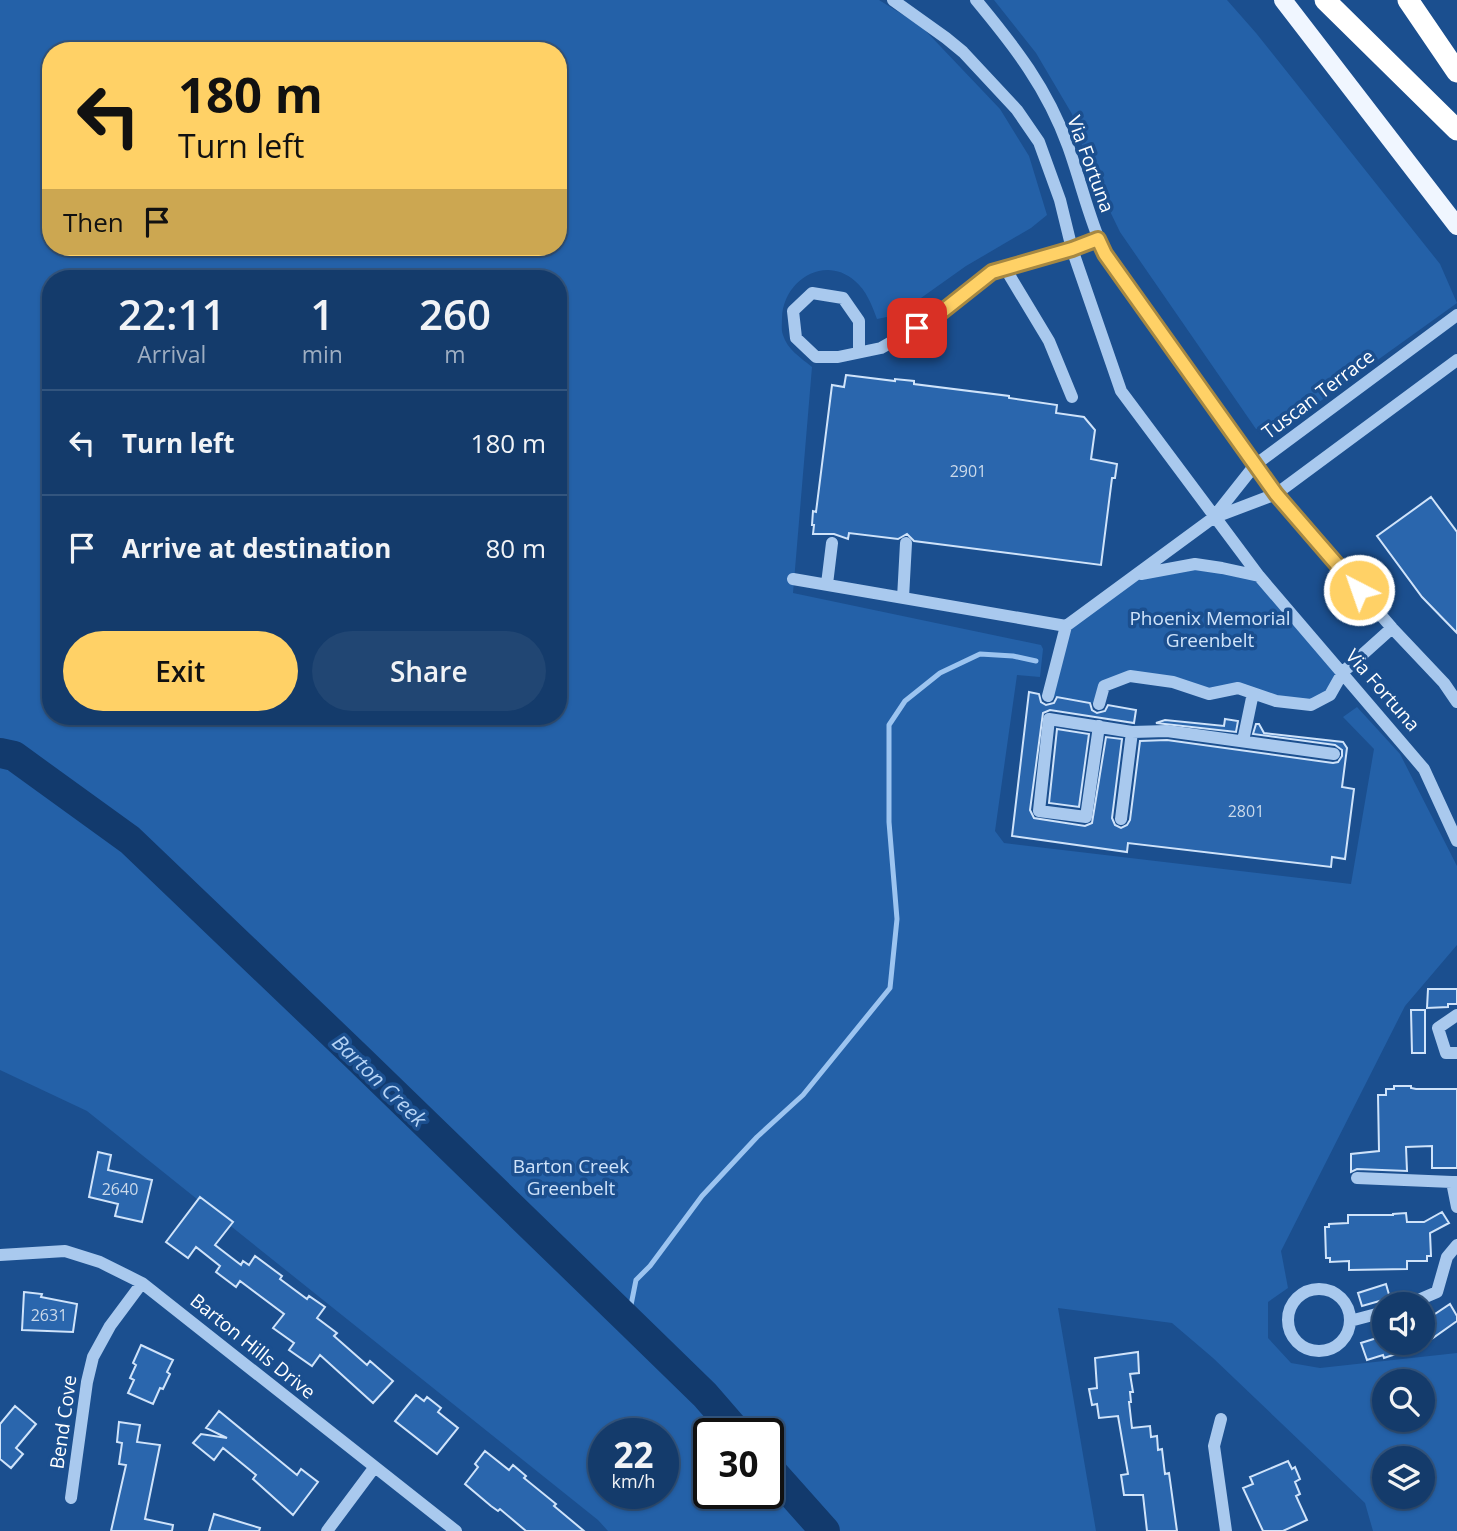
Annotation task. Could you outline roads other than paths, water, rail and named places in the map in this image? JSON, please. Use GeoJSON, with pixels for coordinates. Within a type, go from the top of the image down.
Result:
{"type":"FeatureCollection","features":[{"type":"Feature","properties":{"kind":"highway"},"geometry":{"type":"LineString","coordinates":[[1325,0],[1457,130]]}},
{"type":"Feature","properties":{"kind":"highway"},"geometry":{"type":"LineString","coordinates":[[1408,0],[1457,72]]}},
{"type":"Feature","properties":{"kind":"main road"},"geometry":{"type":"LineString","coordinates":[[1283,0],[1457,226]]}},
{"type":"Feature","properties":{"kind":"street","name":"Via Fortuna"},"geometry":{"type":"LineString","coordinates":[[893,0],[946,38],[1017,110],[1039,142],[1060,200],[1072,249],[1121,391],[1213,518],[1259,576],[1424,769],[1456,835]]}},
{"type":"Feature","properties":{"kind":"street","name":"Via Fortuna"},"geometry":{"type":"LineString","coordinates":[[976,0],[1035,75],[1067,144],[1105,254],[1276,494],[1392,628],[1444,683],[1457,702]]}},
{"type":"Feature","properties":{"kind":"street"},"geometry":{"type":"LineString","coordinates":[[859,352],[859,321],[843,298],[813,293],[793,311],[796,338],[816,356],[838,357],[881,348],[934,318],[992,272],[1098,239]]}},
{"type":"Feature","properties":{"kind":"street"},"geometry":{"type":"LineString","coordinates":[[1005,268],[1049,341],[1072,397]]}},
{"type":"Feature","properties":{"kind":"street","name":"Tuscan Terrace"},"geometry":{"type":"LineString","coordinates":[[1213,518],[1255,465],[1457,315]]}},
{"type":"Feature","properties":{"kind":"street"},"geometry":{"type":"LineString","coordinates":[[1048,696],[1066,626],[1213,518],[1276,494],[1457,360]]}},
{"type":"Feature","properties":{"kind":"street"},"geometry":{"type":"LineString","coordinates":[[827,584],[832,543]]}},
{"type":"Feature","properties":{"kind":"street"},"geometry":{"type":"LineString","coordinates":[[903,598],[906,543]]}},
{"type":"Feature","properties":{"kind":"street"},"geometry":{"type":"LineString","coordinates":[[1137,574],[1195,564],[1259,576]]}},
{"type":"Feature","properties":{"kind":"street"},"geometry":{"type":"LineString","coordinates":[[793,579],[1066,626]]}},
{"type":"Feature","properties":{"kind":"street"},"geometry":{"type":"LineString","coordinates":[[1099,704],[1104,686],[1130,677],[1173,682],[1209,694],[1238,688],[1276,701],[1311,705],[1330,695],[1343,672],[1392,628]]}},
{"type":"Feature","properties":{"kind":"street"},"geometry":{"type":"LineString","coordinates":[[1243,741],[1253,693]]}},
{"type":"Feature","properties":{"kind":"street"},"geometry":{"type":"LineString","coordinates":[[1099,726],[1086,817],[1039,811],[1049,719],[1099,726],[1132,732],[1167,731],[1334,754]]}},
{"type":"Feature","properties":{"kind":"street"},"geometry":{"type":"LineString","coordinates":[[1121,819],[1132,732]]}},
{"type":"Feature","properties":{"kind":"street"},"geometry":{"type":"LineString","coordinates":[[1457,1015],[1438,1028],[1446,1053],[1457,1053]]}},
{"type":"Feature","properties":{"kind":"street"},"geometry":{"type":"LineString","coordinates":[[1357,1178],[1454,1182],[1457,1207]]}},
{"type":"Feature","properties":{"kind":"street"},"geometry":{"type":"LineString","coordinates":[[1435,1293],[1447,1256],[1457,1245]]}},
{"type":"Feature","properties":{"kind":"street","name":"Barton Hills Drive"},"geometry":{"type":"LineString","coordinates":[[0,1255],[65,1251],[100,1262],[142,1283],[456,1531]]}},
{"type":"Feature","properties":{"kind":"street","name":"Bend Cove"},"geometry":{"type":"LineString","coordinates":[[71,1498],[93,1357],[110,1326],[142,1283]]}},
{"type":"Feature","properties":{"kind":"street"},"geometry":{"type":"LineString","coordinates":[[1320,1289],[1339,1295],[1349,1311],[1350,1321],[1342,1340],[1334,1347],[1313,1350],[1295,1339],[1289,1319],[1290,1310],[1302,1294],[1320,1289]]}},
{"type":"Feature","properties":{"kind":"street"},"geometry":{"type":"LineString","coordinates":[[1350,1321],[1372,1315]]}},
{"type":"Feature","properties":{"kind":"street"},"geometry":{"type":"LineString","coordinates":[[1221,1419],[1214,1446],[1226,1531]]}},
{"type":"Feature","properties":{"kind":"street"},"geometry":{"type":"LineString","coordinates":[[327,1531],[374,1468]]}},
{"type":"Feature","properties":{"kind":"waterway"},"geometry":{"type":"LineString","coordinates":[[628,1320],[636,1280],[650,1266],[702,1196],[757,1137],[803,1095],[890,988],[897,919],[889,822],[889,725],[905,701],[940,673],[980,654],[1013,656],[1036,661]]}},
{"type":"Feature","properties":{"kind":"waterway","name":"Barton Creek"},"geometry":{"type":"LineString","coordinates":[[0,753],[14,756],[130,840],[705,1395],[725,1418]]}},
{"type":"Feature","properties":{"kind":"waterway","name":"Barton Creek"},"geometry":{"type":"LineString","coordinates":[[784,1485],[825,1531]]}},
{"type":"Feature","properties":{"kind":"park label","name":"Phoenix Memorial Greenbelt"},"geometry":{"type":"Point","coordinates":[1210,629]}},
{"type":"Feature","properties":{"kind":"park label","name":"Barton Creek Greenbelt"},"geometry":{"type":"Point","coordinates":[571,1177]}}]}
